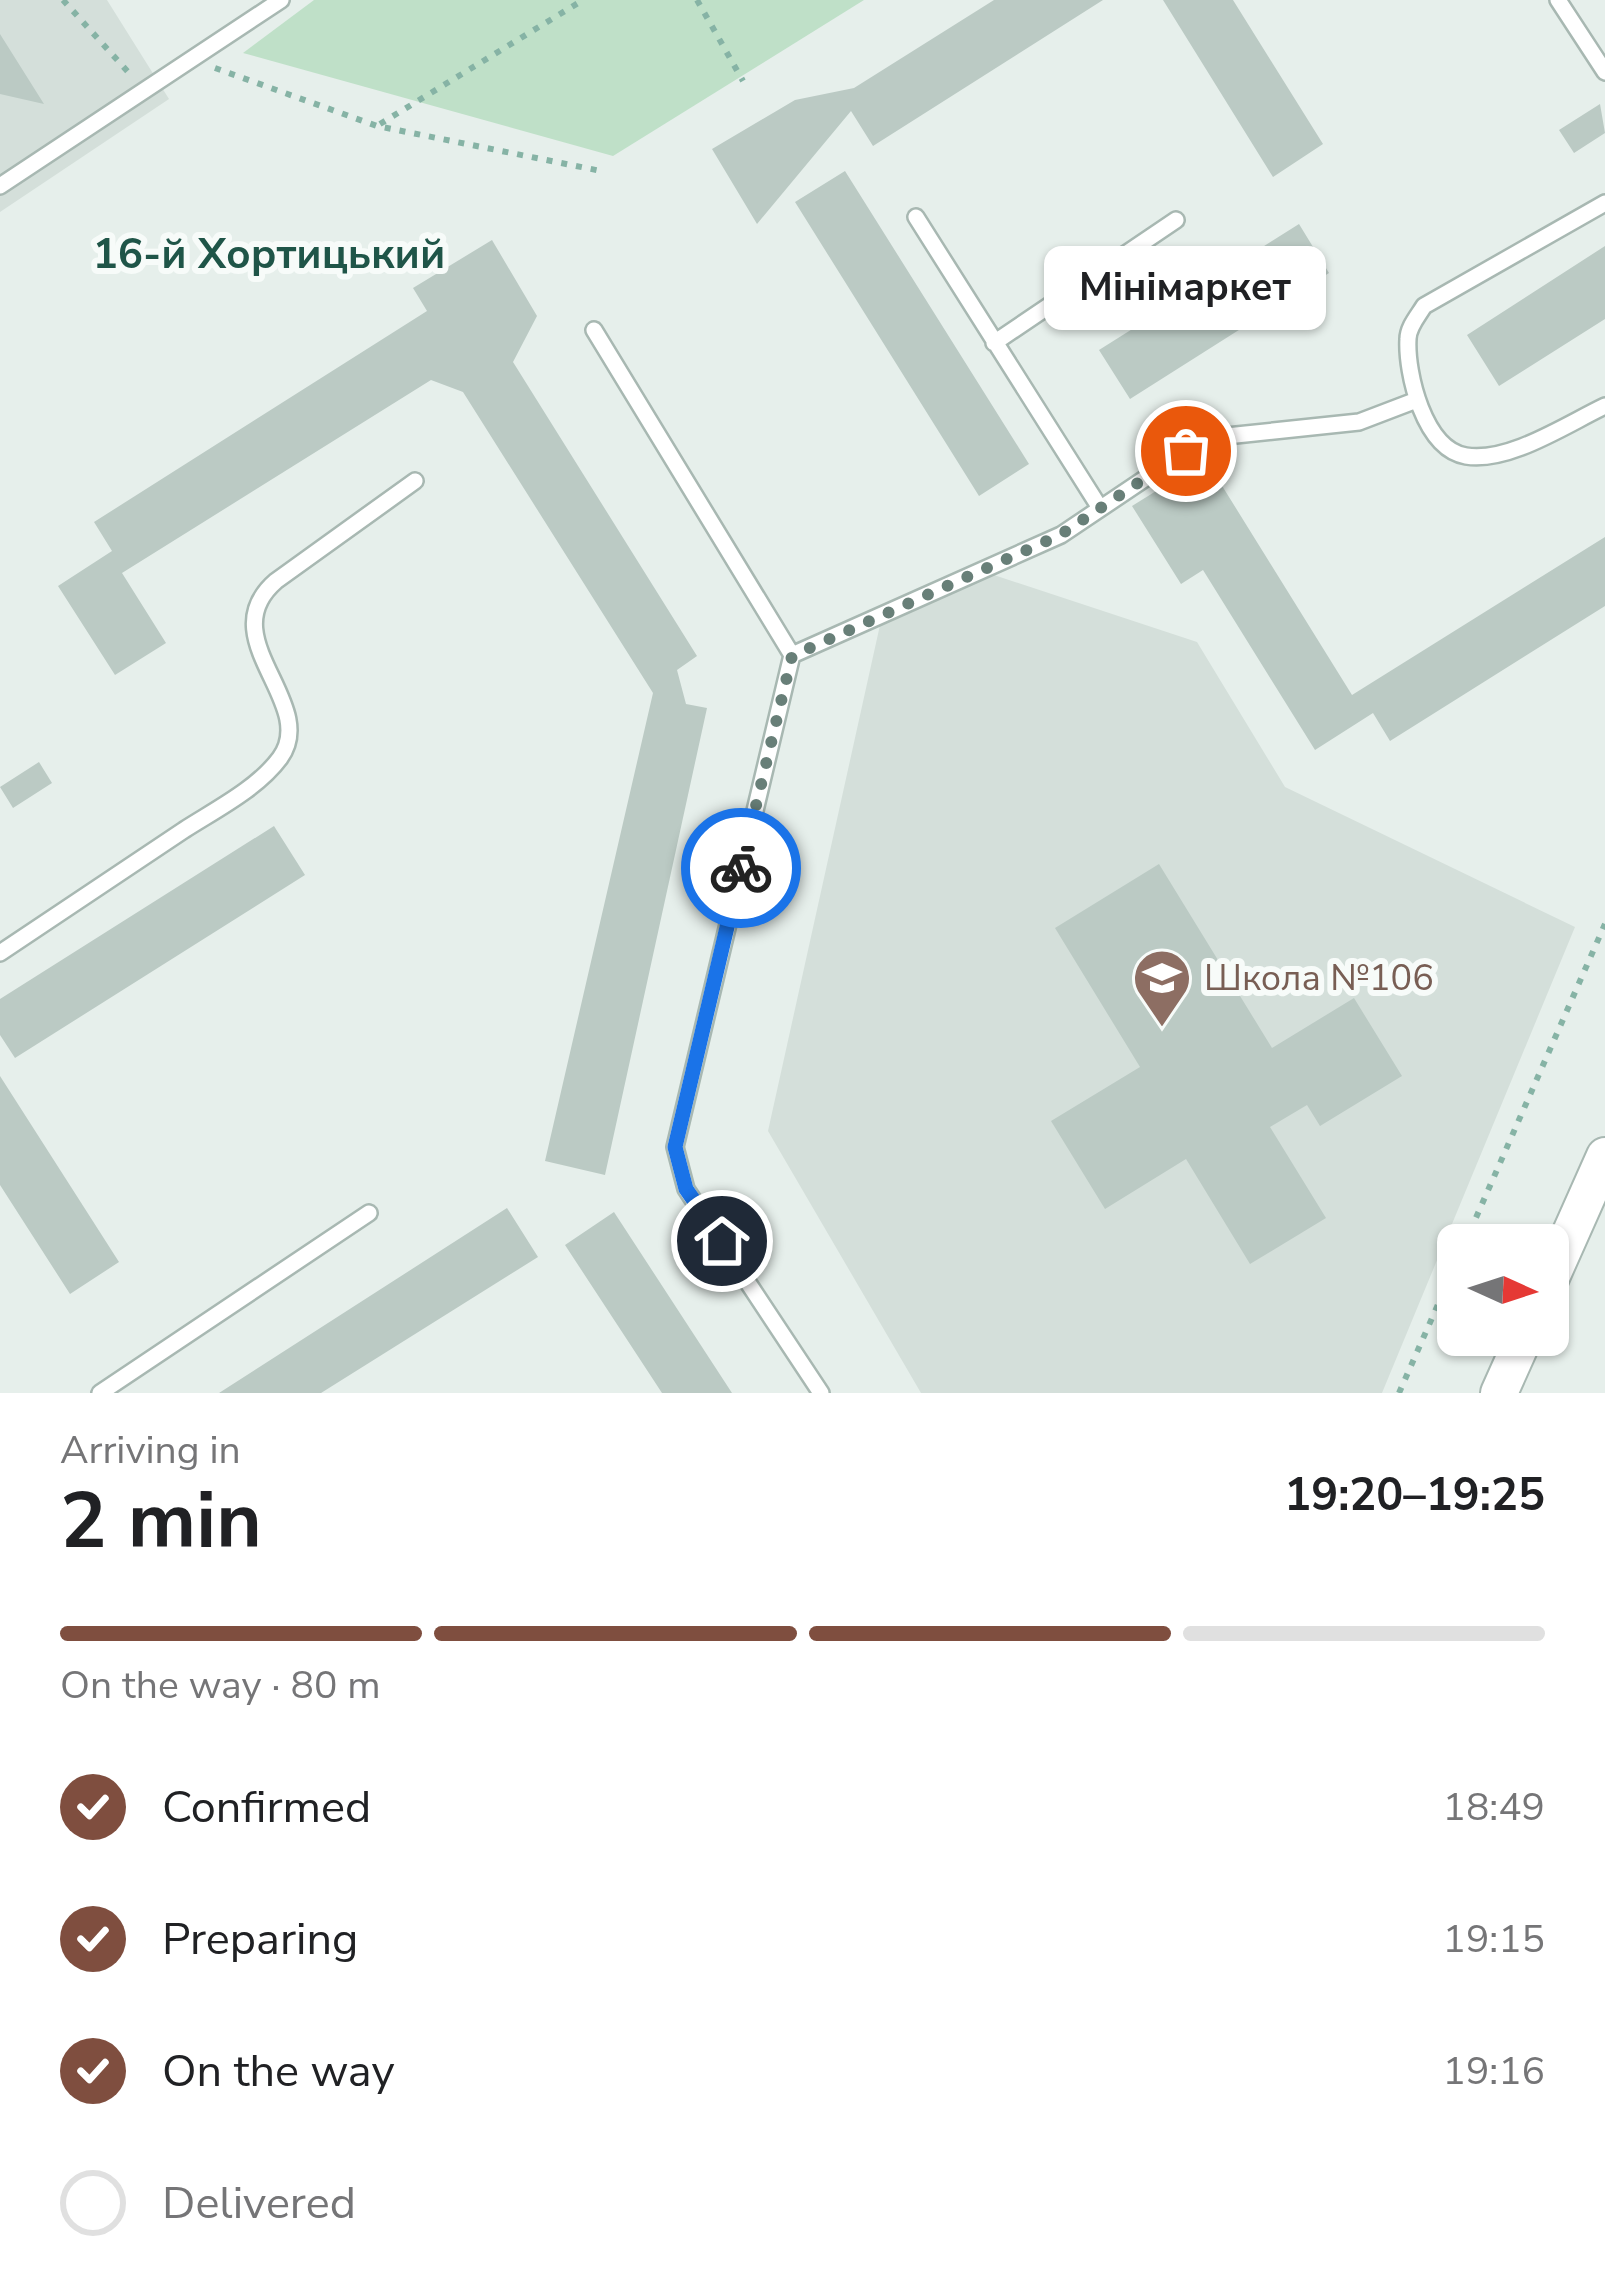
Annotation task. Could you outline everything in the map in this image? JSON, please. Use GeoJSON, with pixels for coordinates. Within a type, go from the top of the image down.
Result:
{"type":"FeatureCollection","features":[{"type":"Feature","properties":{"kind":"street"},"geometry":{"type":"LineString","coordinates":[[1569,1237],[1605,1156]]}},
{"type":"Feature","properties":{"kind":"street"},"geometry":{"type":"LineString","coordinates":[[1499,1393],[1516,1356]]}},
{"type":"Feature","properties":{"kind":"lane"},"geometry":{"type":"LineString","coordinates":[[0,186],[280,0]]}},
{"type":"Feature","properties":{"kind":"lane"},"geometry":{"type":"LineString","coordinates":[[1558,0],[1605,72]]}},
{"type":"Feature","properties":{"kind":"lane"},"geometry":{"type":"LineString","coordinates":[[1605,203],[1424,306],[1407,334],[1414,401],[1450,448],[1465,456],[1500,453],[1605,406]]}},
{"type":"Feature","properties":{"kind":"lane"},"geometry":{"type":"LineString","coordinates":[[916,217],[1100,508]]}},
{"type":"Feature","properties":{"kind":"lane"},"geometry":{"type":"LineString","coordinates":[[994,343],[1176,220]]}},
{"type":"Feature","properties":{"kind":"lane"},"geometry":{"type":"LineString","coordinates":[[594,330],[792,656],[675,1147],[686,1189],[821,1393]]}},
{"type":"Feature","properties":{"kind":"lane"},"geometry":{"type":"LineString","coordinates":[[792,656],[928,590],[1022,554],[1186,451],[1217,437],[1359,422],[1414,401]]}},
{"type":"Feature","properties":{"kind":"lane"},"geometry":{"type":"LineString","coordinates":[[0,952],[233,797],[280,758],[290,729],[253,629],[259,601],[276,581],[415,481]]}},
{"type":"Feature","properties":{"kind":"lane"},"geometry":{"type":"LineString","coordinates":[[100,1393],[368,1213]]}},
{"type":"Feature","properties":{"kind":"path"},"geometry":{"type":"LineString","coordinates":[[63,0],[147,92]]}},
{"type":"Feature","properties":{"kind":"path"},"geometry":{"type":"LineString","coordinates":[[377,126],[584,0]]}},
{"type":"Feature","properties":{"kind":"path"},"geometry":{"type":"LineString","coordinates":[[697,0],[743,81]]}},
{"type":"Feature","properties":{"kind":"path"},"geometry":{"type":"LineString","coordinates":[[194,61],[377,126],[601,171]]}},
{"type":"Feature","properties":{"kind":"path"},"geometry":{"type":"LineString","coordinates":[[1473,1224],[1605,924]]}},
{"type":"Feature","properties":{"kind":"path"},"geometry":{"type":"LineString","coordinates":[[1399,1393],[1437,1307]]}},
{"type":"Feature","properties":{"kind":"shaded area"},"geometry":{"type":"Polygon","coordinates":[[[0,0],[107,0],[169,99],[0,212],[0,0]]]}},
{"type":"Feature","properties":{"kind":"shaded area","name":"Школа №106"},"geometry":{"type":"Polygon","coordinates":[[[985,572],[1197,642],[1285,787],[1575,927],[1452,1224],[1437,1224],[1437,1260],[1382,1393],[921,1393],[768,1131],[882,616],[985,572]]]}},
{"type":"Feature","properties":{"kind":"green space"},"geometry":{"type":"Polygon","coordinates":[[[314,0],[864,0],[613,156],[243,53],[314,0]]]}},
{"type":"Feature","properties":{"kind":"building"},"geometry":{"type":"Polygon","coordinates":[[[994,0],[1103,0],[873,146],[851,111],[757,224],[712,149],[795,100],[854,88],[994,0]]]}},
{"type":"Feature","properties":{"kind":"building"},"geometry":{"type":"Polygon","coordinates":[[[1163,0],[1233,0],[1323,144],[1273,177],[1163,0]]]}},
{"type":"Feature","properties":{"kind":"building"},"geometry":{"type":"Polygon","coordinates":[[[0,34],[44,104],[0,94],[0,34]]]}},
{"type":"Feature","properties":{"kind":"building"},"geometry":{"type":"Polygon","coordinates":[[[1600,104],[1605,133],[1574,153],[1559,130],[1600,104]]]}},
{"type":"Feature","properties":{"kind":"building"},"geometry":{"type":"Polygon","coordinates":[[[845,171],[1029,464],[979,496],[795,202],[845,171]]]}},
{"type":"Feature","properties":{"kind":"building"},"geometry":{"type":"Polygon","coordinates":[[[1299,224],[1329,273],[1130,399],[1099,350],[1299,224]]]}},
{"type":"Feature","properties":{"kind":"building"},"geometry":{"type":"Polygon","coordinates":[[[492,240],[537,316],[513,362],[697,656],[677,670],[686,704],[707,708],[605,1175],[545,1161],[653,693],[463,392],[431,380],[122,573],[166,643],[115,675],[58,586],[112,551],[94,522],[427,311],[413,288],[492,240]]]}},
{"type":"Feature","properties":{"kind":"building"},"geometry":{"type":"Polygon","coordinates":[[[1605,246],[1605,319],[1499,386],[1467,335],[1605,246]]]}},
{"type":"Feature","properties":{"kind":"building"},"geometry":{"type":"Polygon","coordinates":[[[1206,460],[1352,695],[1605,537],[1605,606],[1390,741],[1373,713],[1315,750],[1203,570],[1181,584],[1132,506],[1206,460]]]}},
{"type":"Feature","properties":{"kind":"building"},"geometry":{"type":"Polygon","coordinates":[[[39,762],[52,783],[13,808],[0,787],[39,762]]]}},
{"type":"Feature","properties":{"kind":"building"},"geometry":{"type":"Polygon","coordinates":[[[274,826],[305,875],[15,1058],[0,1035],[0,999],[274,826]]]}},
{"type":"Feature","properties":{"kind":"building"},"geometry":{"type":"Polygon","coordinates":[[[1159,864],[1272,1048],[1354,998],[1402,1076],[1320,1126],[1307,1105],[1270,1127],[1326,1218],[1250,1264],[1186,1159],[1105,1209],[1051,1121],[1140,1067],[1055,928],[1159,864]]]}},
{"type":"Feature","properties":{"kind":"building"},"geometry":{"type":"Polygon","coordinates":[[[0,1076],[119,1262],[70,1294],[0,1185],[0,1076]]]}},
{"type":"Feature","properties":{"kind":"building"},"geometry":{"type":"Polygon","coordinates":[[[507,1208],[538,1257],[321,1393],[219,1393],[507,1208]]]}},
{"type":"Feature","properties":{"kind":"building"},"geometry":{"type":"Polygon","coordinates":[[[614,1212],[732,1393],[662,1393],[565,1245],[614,1212]]]}},
{"type":"Feature","properties":{"kind":"way so far"},"geometry":{"type":"LineString","coordinates":[[741,868],[792,656],[928,590],[1060,535],[1186,451]]}},
{"type":"Feature","properties":{"kind":"place","name":"Мiнiмаркет"},"geometry":{"type":"Point","coordinates":[1186,451]}},
{"type":"Feature","properties":{"kind":"place","name":"Школа №106"},"geometry":{"type":"Point","coordinates":[1162,1029]}},
{"type":"Feature","properties":{"kind":"district","name":"16-й Хортицький"},"geometry":{"type":"Point","coordinates":[269,254]}},
{"type":"Feature","properties":{"kind":"route"},"geometry":{"type":"LineString","coordinates":[[722,1241],[686,1189],[677,1169],[675,1147],[741,868]]}}]}
